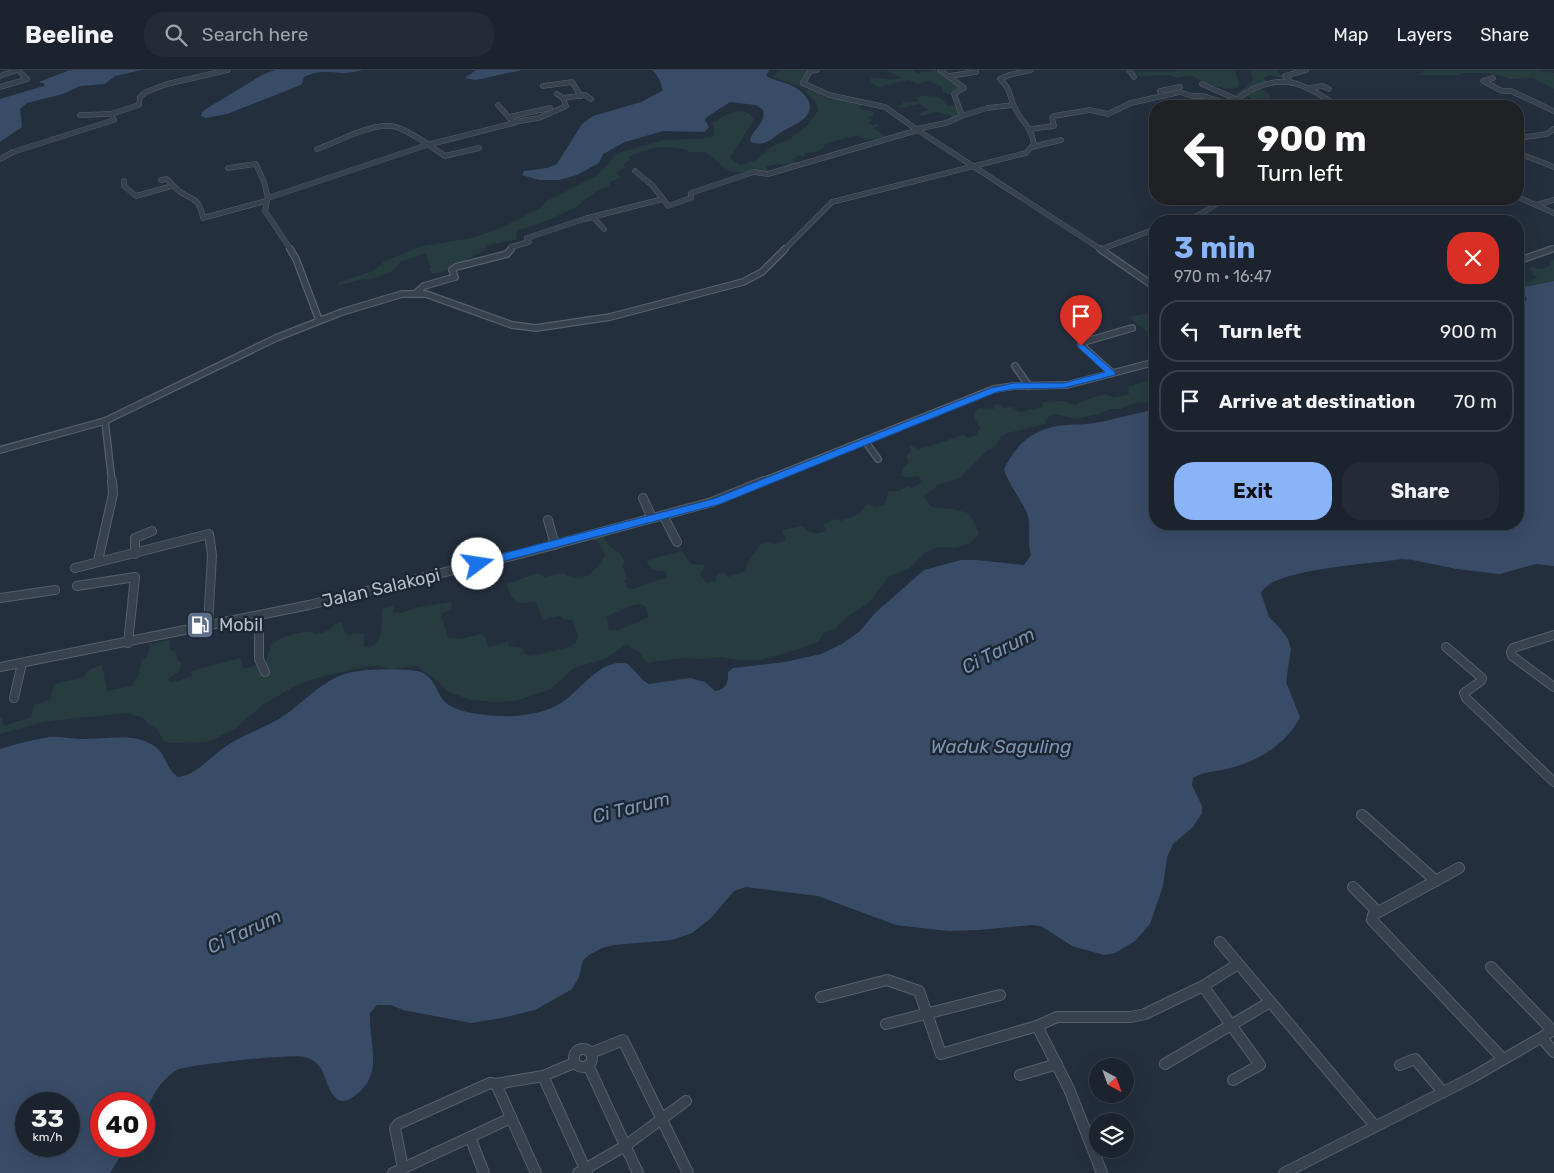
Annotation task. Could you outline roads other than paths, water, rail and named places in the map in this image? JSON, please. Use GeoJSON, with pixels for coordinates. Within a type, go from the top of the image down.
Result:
{"type":"FeatureCollection","features":[{"type":"Feature","properties":{"kind":"street"},"geometry":{"type":"LineString","coordinates":[[0,76],[17,70],[27,79],[0,87]]}},
{"type":"Feature","properties":{"kind":"street"},"geometry":{"type":"LineString","coordinates":[[80,115],[85,117],[101,113],[111,114],[139,105],[140,97],[144,92],[176,82],[228,70]]}},
{"type":"Feature","properties":{"kind":"street"},"geometry":{"type":"LineString","coordinates":[[818,70],[810,71],[807,80],[803,83],[827,95],[885,107],[917,130],[1102,249],[1149,282]]}},
{"type":"Feature","properties":{"kind":"street"},"geometry":{"type":"LineString","coordinates":[[940,70],[964,88],[954,94],[962,116]]}},
{"type":"Feature","properties":{"kind":"street"},"geometry":{"type":"LineString","coordinates":[[1030,70],[1025,72],[1012,71],[1000,79],[1009,88],[1013,105],[1034,136],[1032,148]]}},
{"type":"Feature","properties":{"kind":"street"},"geometry":{"type":"LineString","coordinates":[[1129,70],[1134,77]]}},
{"type":"Feature","properties":{"kind":"street"},"geometry":{"type":"LineString","coordinates":[[1292,83],[1285,76],[1306,70]]}},
{"type":"Feature","properties":{"kind":"street"},"geometry":{"type":"LineString","coordinates":[[949,76],[976,72]]}},
{"type":"Feature","properties":{"kind":"street"},"geometry":{"type":"LineString","coordinates":[[1493,78],[1482,81],[1502,91],[1510,91],[1554,111]]}},
{"type":"Feature","properties":{"kind":"street"},"geometry":{"type":"LineString","coordinates":[[543,86],[572,82],[581,96]]}},
{"type":"Feature","properties":{"kind":"street"},"geometry":{"type":"LineString","coordinates":[[1202,84],[1236,100],[1257,87],[1292,83],[1310,88],[1327,100]]}},
{"type":"Feature","properties":{"kind":"street"},"geometry":{"type":"LineString","coordinates":[[1310,88],[1322,86],[1329,89]]}},
{"type":"Feature","properties":{"kind":"street"},"geometry":{"type":"LineString","coordinates":[[1162,96],[1160,91],[1180,87]]}},
{"type":"Feature","properties":{"kind":"street"},"geometry":{"type":"LineString","coordinates":[[1030,129],[1054,126],[1054,117],[1090,110],[1108,114],[1131,103],[1180,92],[1192,96],[1204,96],[1214,100]]}},
{"type":"Feature","properties":{"kind":"street"},"geometry":{"type":"LineString","coordinates":[[161,180],[167,179],[182,194],[187,194],[200,206],[203,218],[267,200],[427,145],[514,122],[537,119],[566,106],[563,98],[558,94]]}},
{"type":"Feature","properties":{"kind":"street"},"geometry":{"type":"LineString","coordinates":[[563,98],[588,96],[591,99]]}},
{"type":"Feature","properties":{"kind":"street"},"geometry":{"type":"LineString","coordinates":[[498,105],[514,122]]}},
{"type":"Feature","properties":{"kind":"street"},"geometry":{"type":"LineString","coordinates":[[635,171],[652,185],[668,206],[672,206],[691,198],[691,193],[754,172],[768,174],[917,130],[931,124],[952,122],[962,116],[987,108],[1013,105]]}},
{"type":"Feature","properties":{"kind":"street"},"geometry":{"type":"LineString","coordinates":[[509,117],[550,108]]}},
{"type":"Feature","properties":{"kind":"street"},"geometry":{"type":"LineString","coordinates":[[0,159],[13,152],[116,119],[111,114]]}},
{"type":"Feature","properties":{"kind":"street"},"geometry":{"type":"LineString","coordinates":[[317,150],[364,132],[389,126],[396,127],[408,135],[413,134],[445,156],[479,148]]}},
{"type":"Feature","properties":{"kind":"street"},"geometry":{"type":"LineString","coordinates":[[1524,137],[1544,134],[1554,129]]}},
{"type":"Feature","properties":{"kind":"street"},"geometry":{"type":"LineString","coordinates":[[1038,139],[1045,145]]}},
{"type":"Feature","properties":{"kind":"street"},"geometry":{"type":"LineString","coordinates":[[0,450],[104,421],[252,349],[320,320],[393,296],[416,293],[438,297],[519,327],[542,328],[610,317],[735,285],[753,278],[762,272],[818,214],[836,201],[1019,156],[1032,148],[1061,140]]}},
{"type":"Feature","properties":{"kind":"street"},"geometry":{"type":"LineString","coordinates":[[1524,155],[1554,167]]}},
{"type":"Feature","properties":{"kind":"street"},"geometry":{"type":"LineString","coordinates":[[228,168],[256,164],[264,182],[267,200],[266,213],[296,258],[320,320]]}},
{"type":"Feature","properties":{"kind":"street"},"geometry":{"type":"LineString","coordinates":[[124,181],[124,186],[135,196],[172,186]]}},
{"type":"Feature","properties":{"kind":"street"},"geometry":{"type":"LineString","coordinates":[[416,293],[424,286],[455,277],[452,270],[456,266],[507,254],[511,251],[511,247],[529,242],[527,238],[593,217],[663,199]]}},
{"type":"Feature","properties":{"kind":"street"},"geometry":{"type":"LineString","coordinates":[[1524,200],[1554,213]]}},
{"type":"Feature","properties":{"kind":"street"},"geometry":{"type":"LineString","coordinates":[[1536,205],[1554,200]]}},
{"type":"Feature","properties":{"kind":"street"},"geometry":{"type":"LineString","coordinates":[[1198,215],[1215,205]]}},
{"type":"Feature","properties":{"kind":"street"},"geometry":{"type":"LineString","coordinates":[[593,217],[604,229]]}},
{"type":"Feature","properties":{"kind":"street"},"geometry":{"type":"LineString","coordinates":[[1102,249],[1149,231]]}},
{"type":"Feature","properties":{"kind":"street"},"geometry":{"type":"LineString","coordinates":[[1524,259],[1554,248]]}},
{"type":"Feature","properties":{"kind":"street"},"geometry":{"type":"LineString","coordinates":[[1112,374],[1081,345],[1087,341],[1132,328]]}},
{"type":"Feature","properties":{"kind":"street","name":"Jalan Salakopi"},"geometry":{"type":"LineString","coordinates":[[0,667],[259,616],[555,545],[716,501],[987,392],[1006,387],[1066,385],[1149,364]]}},
{"type":"Feature","properties":{"kind":"street"},"geometry":{"type":"LineString","coordinates":[[1014,366],[1022,374],[1029,386]]}},
{"type":"Feature","properties":{"kind":"street"},"geometry":{"type":"LineString","coordinates":[[98,562],[113,494],[104,421]]}},
{"type":"Feature","properties":{"kind":"street"},"geometry":{"type":"LineString","coordinates":[[865,441],[878,459]]}},
{"type":"Feature","properties":{"kind":"street"},"geometry":{"type":"LineString","coordinates":[[643,498],[652,518]]}},
{"type":"Feature","properties":{"kind":"street"},"geometry":{"type":"LineString","coordinates":[[663,515],[677,542]]}},
{"type":"Feature","properties":{"kind":"street"},"geometry":{"type":"LineString","coordinates":[[548,520],[555,545]]}},
{"type":"Feature","properties":{"kind":"street"},"geometry":{"type":"LineString","coordinates":[[135,554],[135,538],[152,532]]}},
{"type":"Feature","properties":{"kind":"street"},"geometry":{"type":"LineString","coordinates":[[75,568],[209,534],[212,573],[208,603],[208,626]]}},
{"type":"Feature","properties":{"kind":"street"},"geometry":{"type":"LineString","coordinates":[[78,586],[135,577],[128,643]]}},
{"type":"Feature","properties":{"kind":"street"},"geometry":{"type":"LineString","coordinates":[[0,598],[55,590]]}},
{"type":"Feature","properties":{"kind":"street"},"geometry":{"type":"LineString","coordinates":[[259,616],[259,659],[265,672]]}},
{"type":"Feature","properties":{"kind":"street"},"geometry":{"type":"LineString","coordinates":[[1554,635],[1513,648],[1511,652],[1512,656],[1554,687]]}},
{"type":"Feature","properties":{"kind":"street"},"geometry":{"type":"LineString","coordinates":[[1446,646],[1482,678],[1481,681],[1464,693],[1466,698],[1554,782]]}},
{"type":"Feature","properties":{"kind":"street"},"geometry":{"type":"LineString","coordinates":[[14,698],[22,663]]}},
{"type":"Feature","properties":{"kind":"street"},"geometry":{"type":"LineString","coordinates":[[1362,815],[1436,881]]}},
{"type":"Feature","properties":{"kind":"street"},"geometry":{"type":"LineString","coordinates":[[1459,868],[1378,912],[1372,918],[1373,923],[1504,1059]]}},
{"type":"Feature","properties":{"kind":"street"},"geometry":{"type":"LineString","coordinates":[[1353,887],[1378,912]]}},
{"type":"Feature","properties":{"kind":"street"},"geometry":{"type":"LineString","coordinates":[[1220,942],[1375,1126]]}},
{"type":"Feature","properties":{"kind":"street"},"geometry":{"type":"LineString","coordinates":[[821,997],[887,980],[918,991],[941,1054],[1037,1026],[1061,1016],[1136,1016],[1166,1005],[1203,986],[1238,964]]}},
{"type":"Feature","properties":{"kind":"street"},"geometry":{"type":"LineString","coordinates":[[1284,1173],[1443,1092],[1554,1031],[1491,967]]}},
{"type":"Feature","properties":{"kind":"street"},"geometry":{"type":"LineString","coordinates":[[1203,986],[1260,1066],[1234,1080]]}},
{"type":"Feature","properties":{"kind":"street"},"geometry":{"type":"LineString","coordinates":[[886,1024],[1000,995]]}},
{"type":"Feature","properties":{"kind":"street"},"geometry":{"type":"LineString","coordinates":[[1165,1064],[1270,1002]]}},
{"type":"Feature","properties":{"kind":"street"},"geometry":{"type":"LineString","coordinates":[[1037,1026],[1070,1089],[1102,1173]]}},
{"type":"Feature","properties":{"kind":"street"},"geometry":{"type":"LineString","coordinates":[[1542,1038],[1554,1052]]}},
{"type":"Feature","properties":{"kind":"street"},"geometry":{"type":"LineString","coordinates":[[591,1053],[623,1040],[688,1173]]}},
{"type":"Feature","properties":{"kind":"street"},"geometry":{"type":"LineString","coordinates":[[581,1049],[587,1049],[591,1053],[592,1060],[588,1065],[582,1068],[574,1063],[574,1056],[581,1049]]}},
{"type":"Feature","properties":{"kind":"street"},"geometry":{"type":"LineString","coordinates":[[1400,1065],[1415,1059],[1443,1092]]}},
{"type":"Feature","properties":{"kind":"street"},"geometry":{"type":"LineString","coordinates":[[511,1118],[398,1171],[395,1128],[398,1124],[490,1083],[496,1084],[543,1076],[574,1063]]}},
{"type":"Feature","properties":{"kind":"street"},"geometry":{"type":"LineString","coordinates":[[1020,1074],[1057,1064]]}},
{"type":"Feature","properties":{"kind":"street"},"geometry":{"type":"LineString","coordinates":[[588,1065],[638,1173]]}},
{"type":"Feature","properties":{"kind":"street"},"geometry":{"type":"LineString","coordinates":[[543,1076],[583,1172],[626,1146],[686,1101]]}},
{"type":"Feature","properties":{"kind":"street"},"geometry":{"type":"LineString","coordinates":[[496,1084],[536,1173]]}},
{"type":"Feature","properties":{"kind":"street"},"geometry":{"type":"LineString","coordinates":[[470,1137],[484,1173]]}},
{"type":"Feature","properties":{"kind":"water"},"geometry":{"type":"Polygon","coordinates":[[[70,70],[142,70],[115,76],[105,84],[80,86],[63,94],[27,103],[20,109],[22,127],[0,142],[0,99],[44,86],[45,84],[39,82],[70,70]]]}},
{"type":"Feature","properties":{"kind":"water"},"geometry":{"type":"Polygon","coordinates":[[[275,70],[363,70],[346,73],[314,73],[304,77],[302,84],[296,87],[227,114],[206,118],[201,116],[202,112],[206,109],[262,75],[275,70]]]}},
{"type":"Feature","properties":{"kind":"water"},"geometry":{"type":"Polygon","coordinates":[[[476,70],[522,70],[476,80],[465,78],[476,70]]]}},
{"type":"Feature","properties":{"kind":"water"},"geometry":{"type":"Polygon","coordinates":[[[652,70],[769,70],[766,76],[796,88],[806,97],[810,108],[805,118],[761,144],[751,142],[750,140],[763,119],[763,110],[756,105],[730,102],[707,117],[705,120],[709,127],[704,132],[663,131],[625,142],[603,154],[597,164],[577,175],[559,180],[539,180],[522,175],[524,171],[547,168],[557,164],[582,124],[593,116],[641,102],[662,91],[662,85],[652,70]]]}},
{"type":"Feature","properties":{"kind":"water","name":"Waduk Saguling"},"geometry":{"type":"Polygon","coordinates":[[[1554,281],[1554,566],[1536,564],[1500,574],[1457,569],[1402,559],[1326,568],[1284,578],[1269,585],[1261,593],[1269,617],[1288,639],[1291,649],[1286,682],[1300,717],[1295,726],[1280,743],[1261,756],[1240,765],[1193,778],[1192,785],[1202,806],[1202,813],[1193,827],[1173,844],[1167,857],[1163,886],[1150,924],[1135,941],[1115,953],[1104,955],[1072,946],[1041,926],[1031,925],[949,931],[896,925],[818,896],[746,887],[734,891],[711,918],[692,933],[672,940],[614,945],[602,948],[589,955],[583,960],[579,977],[572,989],[535,1010],[471,1023],[403,1010],[391,1005],[377,1005],[370,1013],[373,1058],[369,1079],[363,1088],[347,1100],[340,1101],[336,1098],[322,1070],[313,1060],[305,1057],[262,1058],[185,1068],[177,1070],[165,1079],[155,1093],[90,1092],[90,1157],[120,1157],[110,1173],[0,1173],[0,749],[49,737],[80,739],[133,738],[155,747],[160,751],[170,769],[178,777],[184,776],[196,770],[229,744],[279,719],[329,681],[338,676],[363,670],[398,669],[423,673],[427,675],[443,700],[454,708],[471,713],[497,716],[537,713],[556,706],[599,671],[618,663],[628,664],[649,684],[690,678],[705,682],[715,691],[726,685],[728,672],[733,668],[785,662],[821,654],[842,644],[860,631],[875,613],[924,570],[961,560],[1024,565],[1031,555],[1028,516],[1004,470],[1015,451],[1028,438],[1056,426],[1091,424],[1149,411],[1149,530],[1524,530],[1524,302],[1527,299],[1524,294],[1524,287],[1554,281]]]}},
{"type":"Feature","properties":{"kind":"place","name":"Mobil"},"geometry":{"type":"Point","coordinates":[200,625]}},
{"type":"Feature","properties":{"kind":"water label","name":"Ci Tarum"},"geometry":{"type":"Point","coordinates":[998,650]}},
{"type":"Feature","properties":{"kind":"water label","name":"Ci Tarum"},"geometry":{"type":"Point","coordinates":[631,807]}},
{"type":"Feature","properties":{"kind":"water label","name":"Ci Tarum"},"geometry":{"type":"Point","coordinates":[244,931]}}]}
